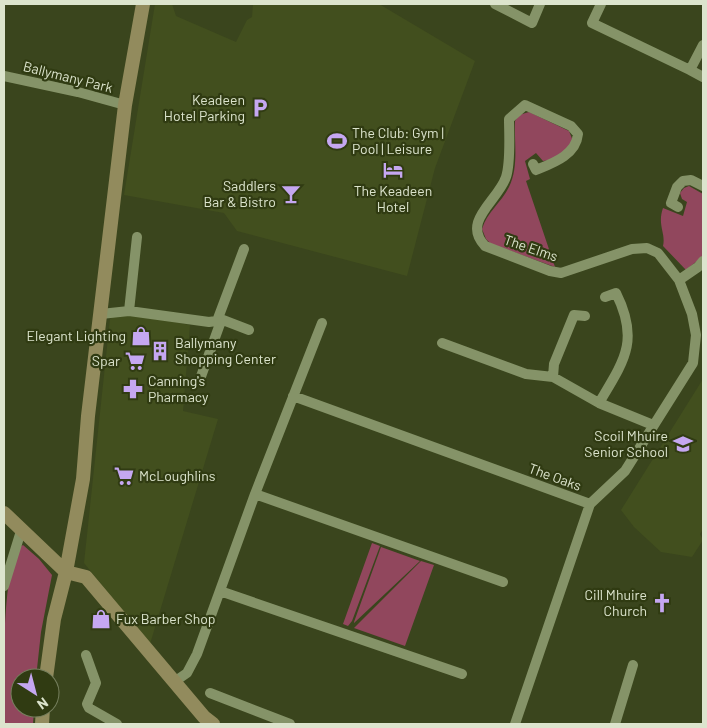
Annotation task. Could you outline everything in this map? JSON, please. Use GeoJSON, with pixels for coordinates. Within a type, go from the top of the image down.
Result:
{"type":"FeatureCollection","features":[{"type":"Feature","properties":{"kind":"main road"},"geometry":{"type":"LineString","coordinates":[[47,668],[54,618],[66,572],[83,479],[88,416],[125,106],[144,4]]}},
{"type":"Feature","properties":{"kind":"main road"},"geometry":{"type":"LineString","coordinates":[[4,514],[66,572],[86,578],[206,722]]}},
{"type":"Feature","properties":{"kind":"street"},"geometry":{"type":"LineString","coordinates":[[495,4],[532,23],[540,4]]}},
{"type":"Feature","properties":{"kind":"street"},"geometry":{"type":"LineString","coordinates":[[601,4],[592,23],[703,77]]}},
{"type":"Feature","properties":{"kind":"street"},"geometry":{"type":"LineString","coordinates":[[690,70],[703,46]]}},
{"type":"Feature","properties":{"kind":"street","name":"Ballymany Park"},"geometry":{"type":"LineString","coordinates":[[4,76],[78,92],[125,106]]}},
{"type":"Feature","properties":{"kind":"street","name":"The Elms"},"geometry":{"type":"LineString","coordinates":[[533,164],[536,170],[557,161],[570,151],[578,141],[578,134],[571,126],[525,105],[509,119],[507,175],[502,188],[479,221],[475,231],[485,246],[550,271],[561,272],[632,249],[647,248],[658,253],[679,280],[694,321],[696,335],[693,363],[625,471],[590,504]]}},
{"type":"Feature","properties":{"kind":"street"},"geometry":{"type":"LineString","coordinates":[[678,207],[671,204],[677,187],[683,181],[691,180],[703,186]]}},
{"type":"Feature","properties":{"kind":"street"},"geometry":{"type":"LineString","coordinates":[[128,311],[137,237]]}},
{"type":"Feature","properties":{"kind":"street"},"geometry":{"type":"LineString","coordinates":[[200,382],[244,249]]}},
{"type":"Feature","properties":{"kind":"street"},"geometry":{"type":"LineString","coordinates":[[679,280],[698,267],[703,261]]}},
{"type":"Feature","properties":{"kind":"street"},"geometry":{"type":"LineString","coordinates":[[599,403],[623,361],[629,342],[623,308],[616,293],[605,297]]}},
{"type":"Feature","properties":{"kind":"street"},"geometry":{"type":"LineString","coordinates":[[101,314],[128,311],[209,322],[219,321],[249,330]]}},
{"type":"Feature","properties":{"kind":"street"},"geometry":{"type":"LineString","coordinates":[[553,377],[554,364],[574,315],[585,316]]}},
{"type":"Feature","properties":{"kind":"street"},"geometry":{"type":"LineString","coordinates":[[174,682],[187,673],[197,654],[202,634],[322,323]]}},
{"type":"Feature","properties":{"kind":"street"},"geometry":{"type":"LineString","coordinates":[[442,343],[526,374],[553,377],[599,403],[654,425]]}},
{"type":"Feature","properties":{"kind":"street","name":"The Oaks"},"geometry":{"type":"LineString","coordinates":[[293,396],[590,504],[515,724]]}},
{"type":"Feature","properties":{"kind":"street"},"geometry":{"type":"LineString","coordinates":[[255,494],[503,582]]}},
{"type":"Feature","properties":{"kind":"street"},"geometry":{"type":"LineString","coordinates":[[4,586],[22,531]]}},
{"type":"Feature","properties":{"kind":"street"},"geometry":{"type":"LineString","coordinates":[[220,591],[462,674]]}},
{"type":"Feature","properties":{"kind":"street"},"geometry":{"type":"LineString","coordinates":[[86,655],[96,683],[87,704],[89,708],[117,724]]}},
{"type":"Feature","properties":{"kind":"street"},"geometry":{"type":"LineString","coordinates":[[614,724],[633,665]]}},
{"type":"Feature","properties":{"kind":"street"},"geometry":{"type":"LineString","coordinates":[[210,693],[290,724]]}},
{"type":"Feature","properties":{"kind":"shaded area"},"geometry":{"type":"Polygon","coordinates":[[[155,4],[172,4],[176,16],[236,42],[247,20],[252,17],[253,4],[379,4],[475,61],[435,168],[407,276],[237,231],[224,213],[124,195],[155,4]]]}},
{"type":"Feature","properties":{"kind":"shaded area"},"geometry":{"type":"Polygon","coordinates":[[[529,112],[569,131],[573,141],[564,151],[547,161],[543,161],[536,153],[525,161],[530,179],[526,181],[555,267],[491,244],[486,239],[482,229],[487,218],[506,193],[512,179],[515,163],[515,121],[519,115],[529,112]]]}},
{"type":"Feature","properties":{"kind":"shaded area"},"geometry":{"type":"Polygon","coordinates":[[[689,186],[703,194],[703,256],[686,270],[663,246],[661,214],[663,208],[683,216],[687,202],[682,199],[680,193],[689,186]]]}},
{"type":"Feature","properties":{"kind":"shaded area"},"geometry":{"type":"Polygon","coordinates":[[[119,311],[190,325],[183,411],[218,419],[150,644],[84,563],[110,319],[119,311]]]}},
{"type":"Feature","properties":{"kind":"shaded area","name":"Scoil Mhuire Senior School"},"geometry":{"type":"Polygon","coordinates":[[[703,379],[703,529],[700,534],[703,540],[692,557],[661,552],[634,527],[621,510],[703,379]]]}},
{"type":"Feature","properties":{"kind":"shaded area"},"geometry":{"type":"Polygon","coordinates":[[[372,543],[380,546],[352,621],[348,626],[343,624],[372,543]]]}},
{"type":"Feature","properties":{"kind":"shaded area"},"geometry":{"type":"Polygon","coordinates":[[[23,545],[39,559],[52,575],[41,632],[37,668],[10,668],[10,718],[33,718],[33,724],[4,724],[5,628],[10,574],[16,555],[23,545]]]}},
{"type":"Feature","properties":{"kind":"shaded area"},"geometry":{"type":"Polygon","coordinates":[[[381,547],[420,561],[354,623],[354,622],[381,547]]]}},
{"type":"Feature","properties":{"kind":"shaded area"},"geometry":{"type":"Polygon","coordinates":[[[421,561],[434,565],[405,646],[354,628],[421,561]]]}},
{"type":"Feature","properties":{"kind":"place","name":"Keadeen Hotel Parking"},"geometry":{"type":"Point","coordinates":[260,108]}},
{"type":"Feature","properties":{"kind":"place","name":"The Club: Gym | Pool | Leisure"},"geometry":{"type":"Point","coordinates":[337,141]}},
{"type":"Feature","properties":{"kind":"place","name":"The Keadeen Hotel"},"geometry":{"type":"Point","coordinates":[393,170]}},
{"type":"Feature","properties":{"kind":"place","name":"Saddlers Bar & Bistro"},"geometry":{"type":"Point","coordinates":[291,194]}},
{"type":"Feature","properties":{"kind":"place","name":"Elegant Lighting"},"geometry":{"type":"Point","coordinates":[141,336]}},
{"type":"Feature","properties":{"kind":"place","name":"Ballymany Shopping Center"},"geometry":{"type":"Point","coordinates":[160,351]}},
{"type":"Feature","properties":{"kind":"place","name":"Spar"},"geometry":{"type":"Point","coordinates":[135,361]}},
{"type":"Feature","properties":{"kind":"place","name":"Canning's Pharmacy"},"geometry":{"type":"Point","coordinates":[133,389]}},
{"type":"Feature","properties":{"kind":"place","name":"Scoil Mhuire Senior School"},"geometry":{"type":"Point","coordinates":[683,444]}},
{"type":"Feature","properties":{"kind":"place","name":"McLoughlins"},"geometry":{"type":"Point","coordinates":[124,476]}},
{"type":"Feature","properties":{"kind":"place","name":"Cill Mhuire Church"},"geometry":{"type":"Point","coordinates":[662,603]}},
{"type":"Feature","properties":{"kind":"place","name":"Fux Barber Shop"},"geometry":{"type":"Point","coordinates":[101,619]}}]}
